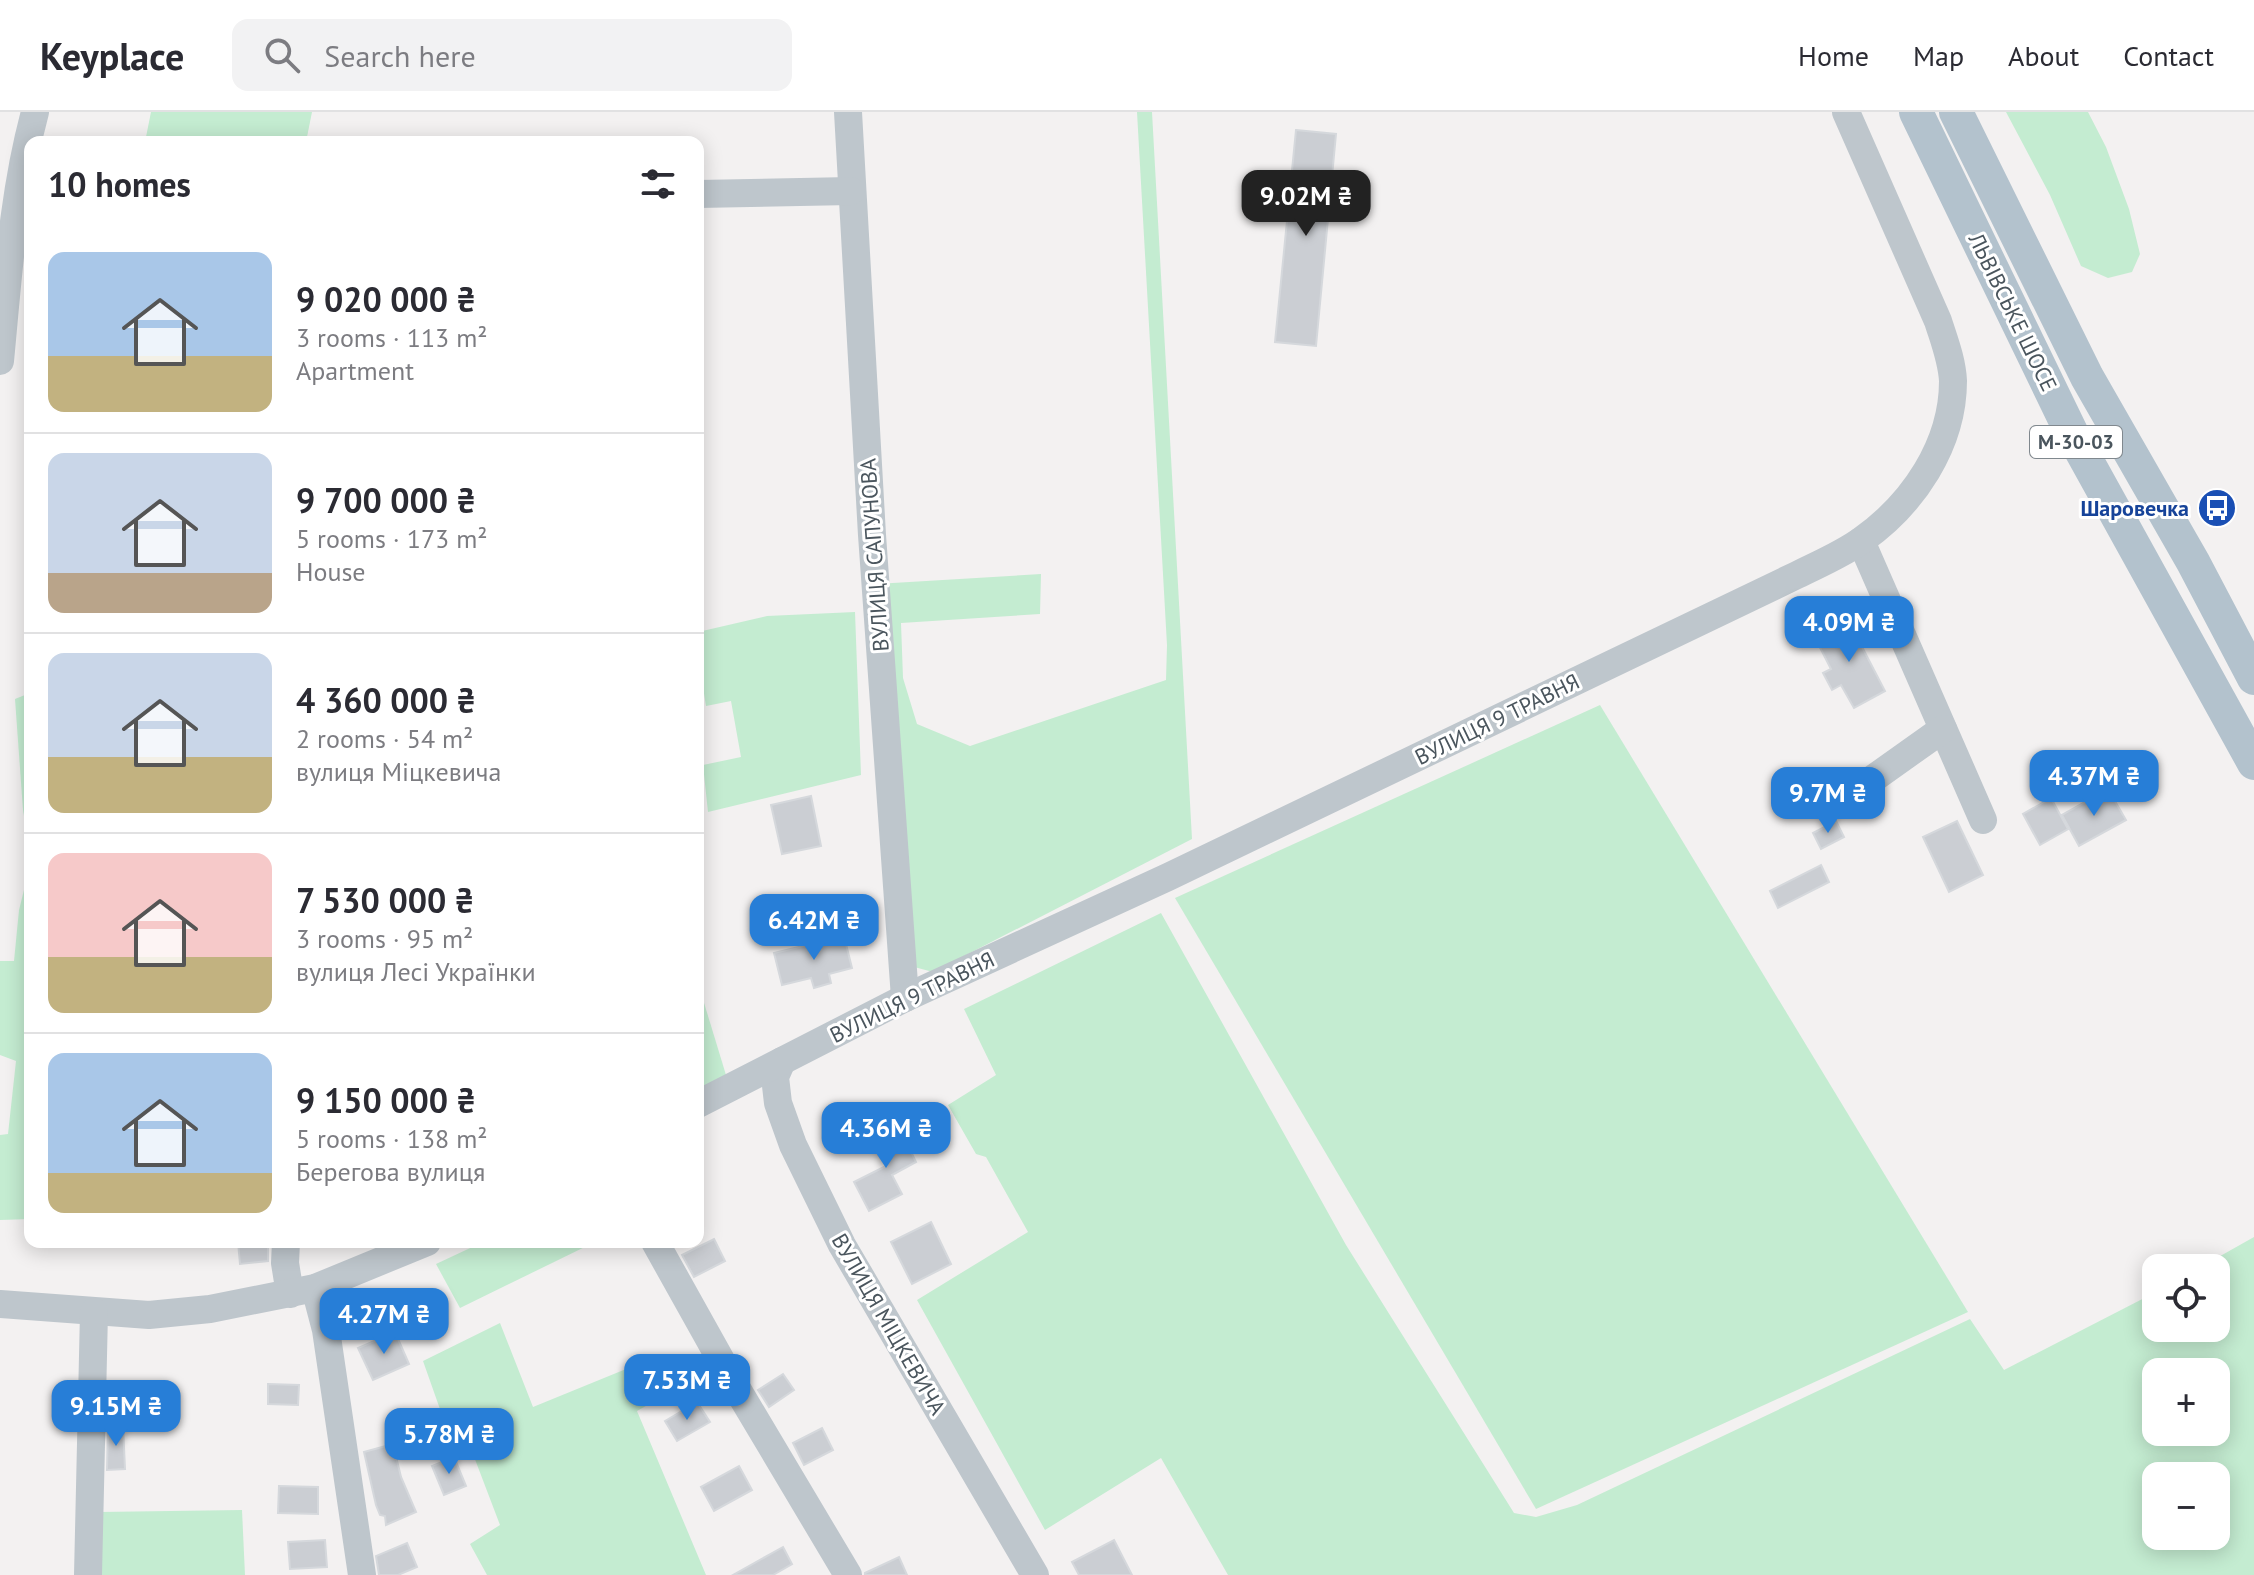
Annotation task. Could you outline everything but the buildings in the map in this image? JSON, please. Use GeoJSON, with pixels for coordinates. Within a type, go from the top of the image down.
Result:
{"type":"FeatureCollection","features":[{"type":"Feature","properties":{"kind":"main road","name":"ЛЬВІВСЬКЕ ШОСЕ"},"geometry":{"type":"LineString","coordinates":[[1916,112],[2072,434],[2254,763]]}},
{"type":"Feature","properties":{"kind":"main road","name":"ЛЬВІВСЬКЕ ШОСЕ"},"geometry":{"type":"LineString","coordinates":[[1956,112],[2087,377],[2254,678]]}},
{"type":"Feature","properties":{"kind":"street"},"geometry":{"type":"LineString","coordinates":[[28,136],[35,112]]}},
{"type":"Feature","properties":{"kind":"street","name":"ВУЛИЦЯ САПУНОВА"},"geometry":{"type":"LineString","coordinates":[[848,112],[872,535],[905,998]]}},
{"type":"Feature","properties":{"kind":"street","name":"ВУЛИЦЯ 9 ТРАВНЯ"},"geometry":{"type":"LineString","coordinates":[[704,1101],[905,998],[1168,877],[1797,575],[1861,541],[1894,515],[1911,496],[1933,459],[1950,408],[1953,379],[1938,321],[1846,112]]}},
{"type":"Feature","properties":{"kind":"street"},"geometry":{"type":"LineString","coordinates":[[0,361],[24,152]]}},
{"type":"Feature","properties":{"kind":"street"},"geometry":{"type":"LineString","coordinates":[[704,194],[851,191]]}},
{"type":"Feature","properties":{"kind":"street"},"geometry":{"type":"LineString","coordinates":[[1861,541],[1983,820]]}},
{"type":"Feature","properties":{"kind":"street"},"geometry":{"type":"LineString","coordinates":[[1874,778],[1943,729]]}},
{"type":"Feature","properties":{"kind":"street","name":"ВУЛИЦЯ МІЦКЕВИЧА"},"geometry":{"type":"LineString","coordinates":[[782,1061],[775,1077],[778,1103],[793,1145],[842,1245],[1035,1575]]}},
{"type":"Feature","properties":{"kind":"street"},"geometry":{"type":"LineString","coordinates":[[286,1248],[285,1263],[326,1330],[362,1575]]}},
{"type":"Feature","properties":{"kind":"street"},"geometry":{"type":"LineString","coordinates":[[0,1304],[149,1315],[210,1309],[303,1291],[412,1248]]}},
{"type":"Feature","properties":{"kind":"street"},"geometry":{"type":"LineString","coordinates":[[658,1248],[736,1387],[848,1575]]}},
{"type":"Feature","properties":{"kind":"street"},"geometry":{"type":"LineString","coordinates":[[88,1575],[94,1312]]}},
{"type":"Feature","properties":{"kind":"green space"},"geometry":{"type":"Polygon","coordinates":[[[151,112],[312,112],[307,136],[146,136],[151,112]]]}},
{"type":"Feature","properties":{"kind":"green space"},"geometry":{"type":"Polygon","coordinates":[[[1137,112],[1152,112],[1192,839],[933,972],[903,964],[876,584],[1041,574],[1040,614],[901,623],[903,678],[917,724],[970,746],[1166,680],[1167,645],[1137,112]]]}},
{"type":"Feature","properties":{"kind":"green space"},"geometry":{"type":"Polygon","coordinates":[[[2006,112],[2088,112],[2106,147],[2129,209],[2140,254],[2132,272],[2108,278],[2081,266],[2050,195],[2006,112]]]}},
{"type":"Feature","properties":{"kind":"green space"},"geometry":{"type":"Polygon","coordinates":[[[855,612],[861,775],[708,812],[704,765],[741,757],[731,701],[706,706],[704,631],[767,616],[855,612]]]}},
{"type":"Feature","properties":{"kind":"green space"},"geometry":{"type":"Polygon","coordinates":[[[24,695],[24,816],[23,810],[15,699],[24,695]]]}},
{"type":"Feature","properties":{"kind":"green space"},"geometry":{"type":"Polygon","coordinates":[[[1600,705],[1968,1312],[1536,1509],[1175,898],[1600,705]]]}},
{"type":"Feature","properties":{"kind":"green space"},"geometry":{"type":"Polygon","coordinates":[[[24,890],[24,1219],[0,1220],[0,1135],[8,1134],[16,1061],[0,1055],[0,961],[14,961],[24,890]]]}},
{"type":"Feature","properties":{"kind":"green space"},"geometry":{"type":"Polygon","coordinates":[[[1161,913],[1346,1245],[1514,1513],[1536,1517],[1577,1505],[1970,1319],[2004,1370],[2142,1299],[2142,1342],[2230,1342],[2230,1254],[2224,1254],[2254,1237],[2254,1575],[1228,1575],[1161,1458],[1045,1530],[917,1300],[1028,1232],[986,1157],[976,1154],[948,1105],[996,1075],[964,1009],[1161,913]]]}},
{"type":"Feature","properties":{"kind":"green space"},"geometry":{"type":"Polygon","coordinates":[[[704,1003],[726,1075],[704,1086],[704,1003]]]}},
{"type":"Feature","properties":{"kind":"green space"},"geometry":{"type":"Polygon","coordinates":[[[470,1248],[583,1248],[460,1308],[436,1264],[470,1248]]]}},
{"type":"Feature","properties":{"kind":"green space"},"geometry":{"type":"Polygon","coordinates":[[[500,1323],[533,1407],[653,1358],[667,1394],[637,1411],[706,1575],[487,1575],[470,1544],[500,1525],[468,1441],[453,1446],[423,1361],[500,1323]]]}},
{"type":"Feature","properties":{"kind":"green space"},"geometry":{"type":"Polygon","coordinates":[[[242,1510],[245,1575],[96,1575],[99,1512],[242,1510]]]}},
{"type":"Feature","properties":{"kind":"place","name":"Шаровечка"},"geometry":{"type":"Point","coordinates":[2217,508]}}]}
